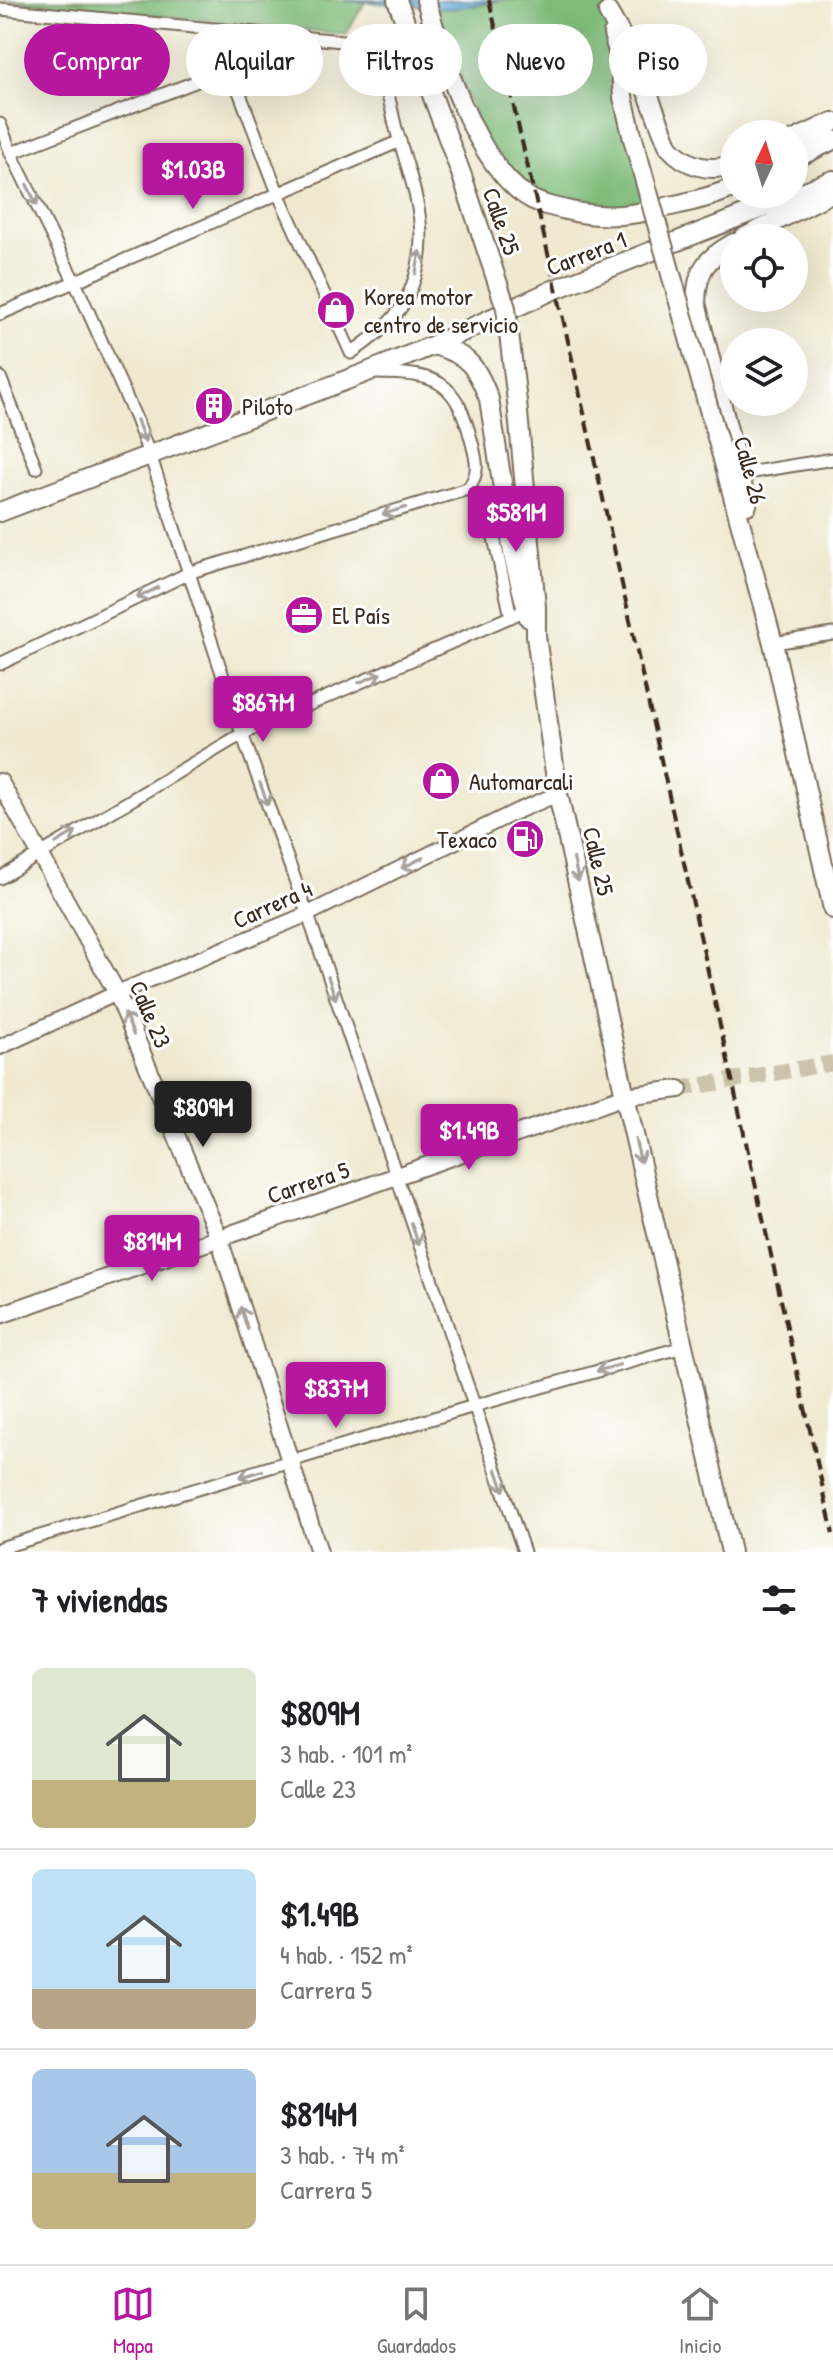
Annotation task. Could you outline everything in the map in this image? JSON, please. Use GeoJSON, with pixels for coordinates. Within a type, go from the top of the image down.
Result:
{"type":"FeatureCollection","features":[{"type":"Feature","properties":{"kind":"main road","name":"Calle 25"},"geometry":{"type":"LineString","coordinates":[[397,0],[462,176],[506,308],[536,607],[536,636],[558,794],[731,1552]]}},
{"type":"Feature","properties":{"kind":"main road","name":"Carrera 1"},"geometry":{"type":"LineString","coordinates":[[426,0],[456,95],[475,131],[510,183],[528,197],[581,214],[609,217],[675,205],[720,191]]}},
{"type":"Feature","properties":{"kind":"main road","name":"Calle 26"},"geometry":{"type":"LineString","coordinates":[[606,6],[620,59],[623,97],[632,135],[721,452],[826,847],[833,909]]}},
{"type":"Feature","properties":{"kind":"main road"},"geometry":{"type":"LineString","coordinates":[[606,6],[632,54],[669,147],[679,158],[696,166],[720,168]]}},
{"type":"Feature","properties":{"kind":"main road"},"geometry":{"type":"LineString","coordinates":[[808,134],[833,122]]}},
{"type":"Feature","properties":{"kind":"main road"},"geometry":{"type":"LineString","coordinates":[[808,152],[833,140]]}},
{"type":"Feature","properties":{"kind":"main road","name":"Carrera 1"},"geometry":{"type":"LineString","coordinates":[[0,512],[365,373],[553,290],[833,180]]}},
{"type":"Feature","properties":{"kind":"main road"},"geometry":{"type":"LineString","coordinates":[[770,224],[833,192]]}},
{"type":"Feature","properties":{"kind":"main road"},"geometry":{"type":"LineString","coordinates":[[720,251],[701,271],[696,283],[696,303],[741,474],[773,643]]}},
{"type":"Feature","properties":{"kind":"main road"},"geometry":{"type":"LineString","coordinates":[[434,345],[456,351],[470,362],[489,399],[518,613],[536,636]]}},
{"type":"Feature","properties":{"kind":"main road","name":"Calle 23"},"geometry":{"type":"LineString","coordinates":[[0,782],[117,993],[219,1238],[319,1552]]}},
{"type":"Feature","properties":{"kind":"main road","name":"Carrera 5"},"geometry":{"type":"LineString","coordinates":[[0,1315],[625,1096],[679,1089]]}},
{"type":"Feature","properties":{"kind":"street"},"geometry":{"type":"LineString","coordinates":[[0,9],[186,26]]}},
{"type":"Feature","properties":{"kind":"street"},"geometry":{"type":"LineString","coordinates":[[241,96],[278,193],[351,353],[383,330],[407,297],[420,259],[419,215],[379,71],[367,56],[342,41],[323,39]]}},
{"type":"Feature","properties":{"kind":"street"},"geometry":{"type":"LineString","coordinates":[[11,153],[186,86]]}},
{"type":"Feature","properties":{"kind":"street"},"geometry":{"type":"LineString","coordinates":[[0,124],[11,153],[75,281],[150,455],[242,734],[308,914],[524,1552]]}},
{"type":"Feature","properties":{"kind":"street"},"geometry":{"type":"LineString","coordinates":[[0,314],[400,141]]}},
{"type":"Feature","properties":{"kind":"street"},"geometry":{"type":"LineString","coordinates":[[0,664],[191,572],[468,489],[477,477],[478,466],[465,415],[456,398],[442,384],[425,376],[365,373]]}},
{"type":"Feature","properties":{"kind":"street"},"geometry":{"type":"LineString","coordinates":[[0,377],[36,468]]}},
{"type":"Feature","properties":{"kind":"street"},"geometry":{"type":"LineString","coordinates":[[741,474],[833,459]]}},
{"type":"Feature","properties":{"kind":"street"},"geometry":{"type":"LineString","coordinates":[[0,878],[242,734],[518,613],[486,500],[468,489]]}},
{"type":"Feature","properties":{"kind":"street"},"geometry":{"type":"LineString","coordinates":[[773,643],[833,634]]}},
{"type":"Feature","properties":{"kind":"street","name":"Carrera 4"},"geometry":{"type":"LineString","coordinates":[[0,1047],[117,993],[308,914],[558,794]]}},
{"type":"Feature","properties":{"kind":"street"},"geometry":{"type":"LineString","coordinates":[[0,1548],[474,1406],[683,1347]]}},
{"type":"Feature","properties":{"kind":"green space"},"geometry":{"type":"Polygon","coordinates":[[[0,0],[365,2],[352,24],[339,24],[339,33],[323,32],[323,24],[244,24],[0,0]]]}},
{"type":"Feature","properties":{"kind":"green space"},"geometry":{"type":"Polygon","coordinates":[[[501,0],[605,0],[610,24],[609,96],[626,96],[651,209],[541,203],[492,158],[462,82],[462,24],[439,24],[433,9],[501,0]]]}},
{"type":"Feature","properties":{"kind":"water"},"geometry":{"type":"Polygon","coordinates":[[[342,0],[501,0],[452,9],[342,0]]]}},
{"type":"Feature","properties":{"kind":"tunnel"},"geometry":{"type":"LineString","coordinates":[[679,1089],[833,1063]]}},
{"type":"Feature","properties":{"kind":"railway"},"geometry":{"type":"LineString","coordinates":[[489,0],[560,305],[833,1534]]}},
{"type":"Feature","properties":{"kind":"place","name":"Korea motor centro de servicio"},"geometry":{"type":"Point","coordinates":[336,310]}},
{"type":"Feature","properties":{"kind":"place","name":"Piloto"},"geometry":{"type":"Point","coordinates":[214,406]}},
{"type":"Feature","properties":{"kind":"place","name":"El País"},"geometry":{"type":"Point","coordinates":[304,615]}},
{"type":"Feature","properties":{"kind":"place","name":"Automarcali"},"geometry":{"type":"Point","coordinates":[441,781]}},
{"type":"Feature","properties":{"kind":"place","name":"Texaco"},"geometry":{"type":"Point","coordinates":[525,839]}}]}
